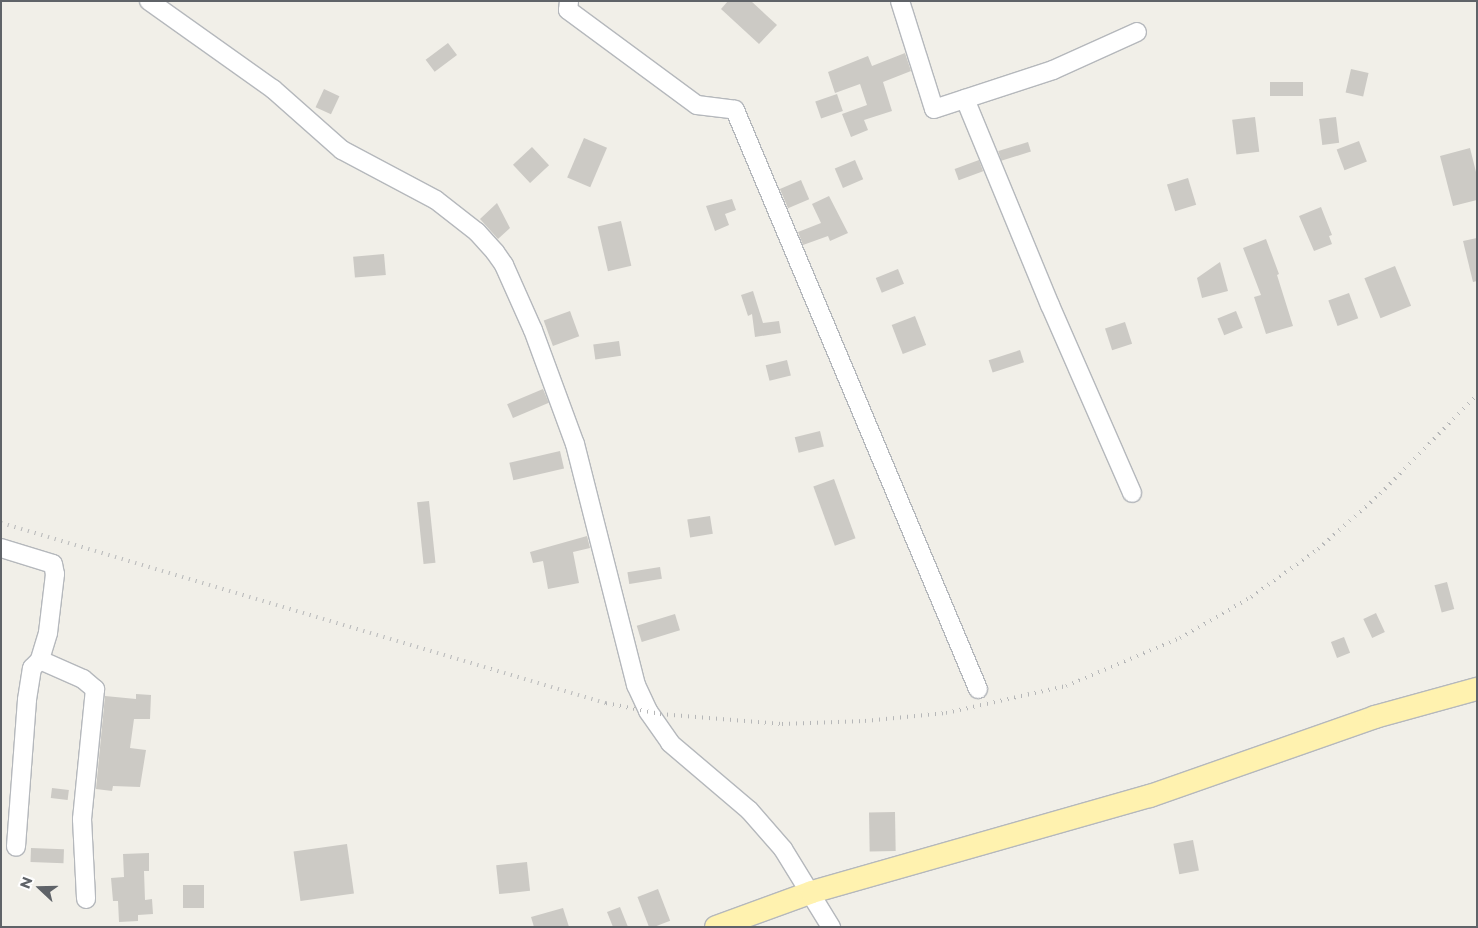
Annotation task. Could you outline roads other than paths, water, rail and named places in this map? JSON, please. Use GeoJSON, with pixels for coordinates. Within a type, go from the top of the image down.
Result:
{"type":"FeatureCollection","features":[{"type":"Feature","properties":{"kind":"main road"},"geometry":{"type":"LineString","coordinates":[[716,927],[812,892],[1150,796],[1375,717],[1477,689]]}},
{"type":"Feature","properties":{"kind":"street"},"geometry":{"type":"LineString","coordinates":[[149,1],[273,89],[342,150],[436,200],[477,232],[495,252],[504,265],[533,330],[576,444],[636,685],[648,711],[670,744],[749,810],[783,849],[812,892],[831,927]]}},
{"type":"Feature","properties":{"kind":"street"},"geometry":{"type":"LineString","coordinates":[[569,1],[568,10],[697,105],[735,110],[978,689]]}},
{"type":"Feature","properties":{"kind":"street"},"geometry":{"type":"LineString","coordinates":[[900,1],[934,110],[1053,70],[1137,32]]}},
{"type":"Feature","properties":{"kind":"street"},"geometry":{"type":"LineString","coordinates":[[965,99],[1050,305],[1132,493]]}},
{"type":"Feature","properties":{"kind":"street"},"geometry":{"type":"LineString","coordinates":[[1,548],[53,564],[55,574],[48,632],[40,660],[32,668],[27,700],[16,847]]}},
{"type":"Feature","properties":{"kind":"street"},"geometry":{"type":"LineString","coordinates":[[40,660],[82,679],[95,689],[82,819],[86,899]]}},
{"type":"Feature","properties":{"kind":"railway"},"geometry":{"type":"LineString","coordinates":[[1,523],[606,703],[660,714],[782,724],[865,721],[946,713],[1066,686],[1180,638],[1251,597],[1318,549],[1380,494],[1477,395]]}}]}
